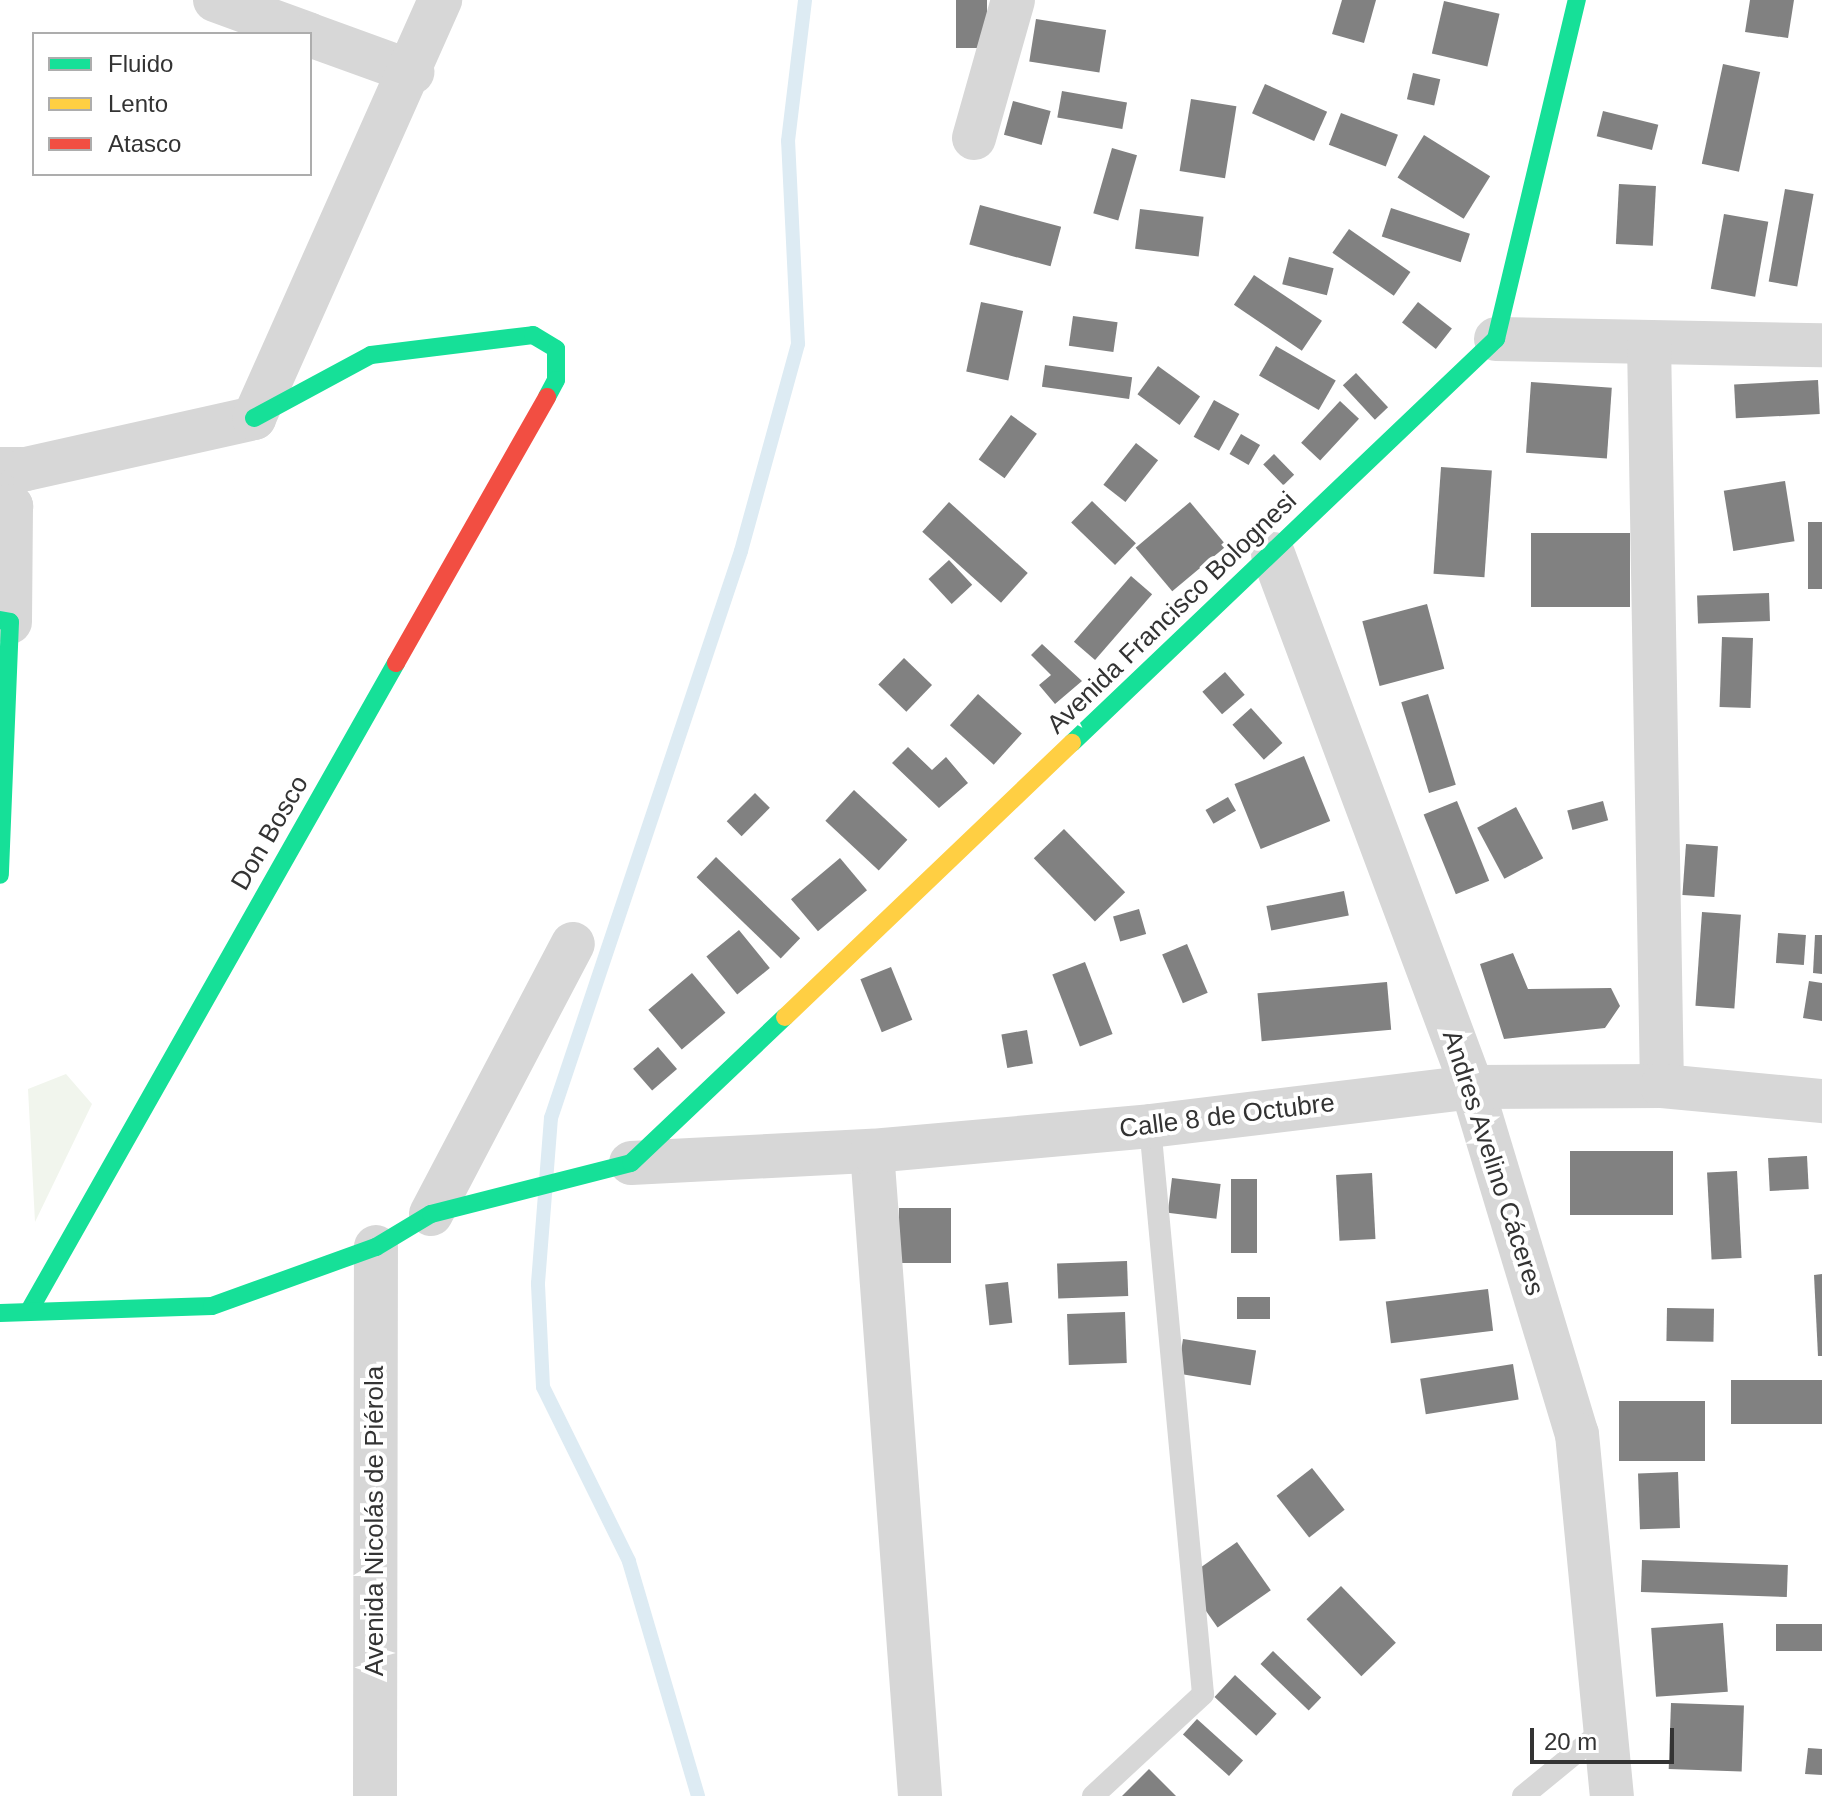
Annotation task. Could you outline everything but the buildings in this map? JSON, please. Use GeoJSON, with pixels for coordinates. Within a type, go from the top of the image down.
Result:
{"type":"FeatureCollection","features":[{"type":"Feature","properties":{"kind":"street"},"geometry":{"type":"LineString","coordinates":[[215,0],[303,32]]}},
{"type":"Feature","properties":{"kind":"street"},"geometry":{"type":"LineString","coordinates":[[0,469],[26,469],[254,418],[412,72],[440,0]]}},
{"type":"Feature","properties":{"kind":"street"},"geometry":{"type":"LineString","coordinates":[[974,138],[1013,0]]}},
{"type":"Feature","properties":{"kind":"street"},"geometry":{"type":"LineString","coordinates":[[1577,0],[1496,339],[1822,345]]}},
{"type":"Feature","properties":{"kind":"street"},"geometry":{"type":"LineString","coordinates":[[312,35],[412,72]]}},
{"type":"Feature","properties":{"kind":"street","name":"Don Bosco"},"geometry":{"type":"LineString","coordinates":[[29,1311],[556,380],[556,349],[533,335],[371,355],[254,418]]}},
{"type":"Feature","properties":{"kind":"street","name":"Avenida Francisco Bolognesi"},"geometry":{"type":"LineString","coordinates":[[627,1164],[1496,339]]}},
{"type":"Feature","properties":{"kind":"street"},"geometry":{"type":"LineString","coordinates":[[1649,342],[1662,1086]]}},
{"type":"Feature","properties":{"kind":"street"},"geometry":{"type":"LineString","coordinates":[[0,495],[11,506],[5,621],[0,875]]}},
{"type":"Feature","properties":{"kind":"street","name":"Andres Avelino Cáceres"},"geometry":{"type":"LineString","coordinates":[[1273,554],[1472,1087],[1577,1434],[1612,1796]]}},
{"type":"Feature","properties":{"kind":"street"},"geometry":{"type":"LineString","coordinates":[[431,1214],[573,944]]}},
{"type":"Feature","properties":{"kind":"street","name":"Calle 8 de Octubre"},"geometry":{"type":"LineString","coordinates":[[627,1164],[872,1151],[1150,1126],[1472,1087],[1662,1086],[1822,1101]]}},
{"type":"Feature","properties":{"kind":"street"},"geometry":{"type":"LineString","coordinates":[[872,1151],[920,1796]]}},
{"type":"Feature","properties":{"kind":"street"},"geometry":{"type":"LineString","coordinates":[[0,1313],[212,1306],[376,1247],[431,1214],[627,1164]]}},
{"type":"Feature","properties":{"kind":"street","name":"Avenida Nicolás de Piérola"},"geometry":{"type":"LineString","coordinates":[[375,1796],[376,1247]]}},
{"type":"Feature","properties":{"kind":"lane"},"geometry":{"type":"LineString","coordinates":[[1093,1796],[1203,1694],[1150,1126]]}},
{"type":"Feature","properties":{"kind":"lane"},"geometry":{"type":"LineString","coordinates":[[1523,1796],[1605,1729]]}},
{"type":"Feature","properties":{"kind":"shaded area"},"geometry":{"type":"Polygon","coordinates":[[[66,1074],[92,1104],[35,1222],[28,1089],[66,1074]]]}},
{"type":"Feature","properties":{"kind":"waterway"},"geometry":{"type":"LineString","coordinates":[[698,1796],[629,1561],[543,1387],[538,1283],[551,1118],[741,551],[798,344],[788,141],[805,0]]}},
{"type":"Feature","properties":{"kind":"traffic: fast"},"geometry":{"type":"LineString","coordinates":[[1072,743],[1496,339],[1577,0]]}},
{"type":"Feature","properties":{"kind":"traffic: fast"},"geometry":{"type":"LineString","coordinates":[[254,418],[371,355],[533,335],[556,349],[556,380],[547,397]]}},
{"type":"Feature","properties":{"kind":"traffic: fast"},"geometry":{"type":"LineString","coordinates":[[0,620],[10,622],[0,875]]}},
{"type":"Feature","properties":{"kind":"traffic: fast"},"geometry":{"type":"LineString","coordinates":[[29,1311],[396,663]]}},
{"type":"Feature","properties":{"kind":"traffic: fast"},"geometry":{"type":"LineString","coordinates":[[0,1313],[212,1306],[376,1247],[431,1214],[631,1163],[785,1017]]}},
{"type":"Feature","properties":{"kind":"traffic: slow"},"geometry":{"type":"LineString","coordinates":[[785,1017],[1072,743]]}},
{"type":"Feature","properties":{"kind":"traffic: jam"},"geometry":{"type":"LineString","coordinates":[[396,663],[547,397]]}}]}
